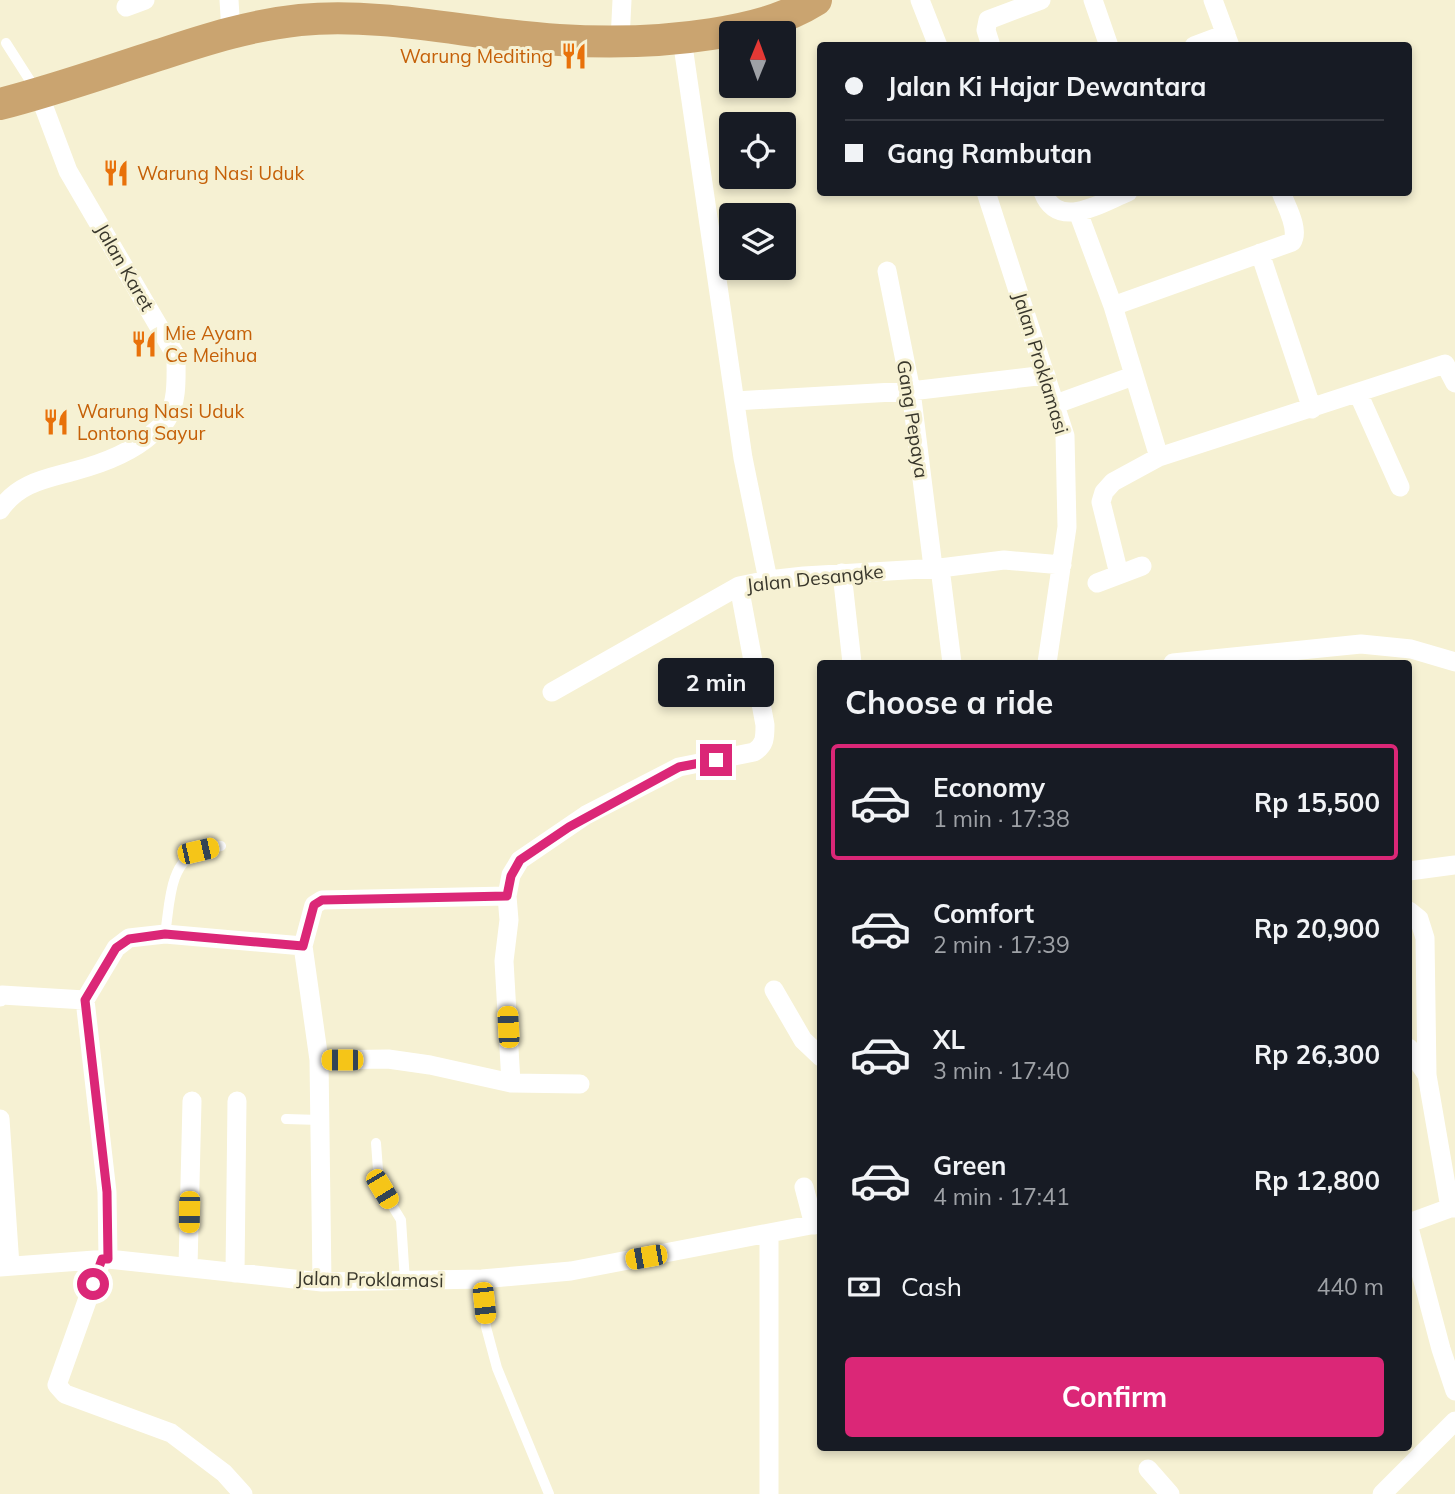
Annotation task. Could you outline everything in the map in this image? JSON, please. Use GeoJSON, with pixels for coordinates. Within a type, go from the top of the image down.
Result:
{"type":"FeatureCollection","features":[{"type":"Feature","properties":{"kind":"highway"},"geometry":{"type":"LineString","coordinates":[[0,104],[231,32],[300,20],[362,19],[447,26],[557,40],[682,39],[754,27],[799,11],[816,0]]}},
{"type":"Feature","properties":{"kind":"street"},"geometry":{"type":"LineString","coordinates":[[126,8],[145,0]]}},
{"type":"Feature","properties":{"kind":"street"},"geometry":{"type":"LineString","coordinates":[[229,0],[231,32]]}},
{"type":"Feature","properties":{"kind":"street"},"geometry":{"type":"LineString","coordinates":[[621,41],[622,0]]}},
{"type":"Feature","properties":{"kind":"street"},"geometry":{"type":"LineString","coordinates":[[920,0],[936,42]]}},
{"type":"Feature","properties":{"kind":"street"},"geometry":{"type":"LineString","coordinates":[[990,42],[986,30],[988,20],[1041,0]]}},
{"type":"Feature","properties":{"kind":"street"},"geometry":{"type":"LineString","coordinates":[[1093,0],[1108,42]]}},
{"type":"Feature","properties":{"kind":"street"},"geometry":{"type":"LineString","coordinates":[[1213,0],[1228,40]]}},
{"type":"Feature","properties":{"kind":"street"},"geometry":{"type":"LineString","coordinates":[[682,39],[743,458],[768,580]]}},
{"type":"Feature","properties":{"kind":"street","name":"Jalan Karet"},"geometry":{"type":"LineString","coordinates":[[0,510],[17,491],[37,480],[120,455],[144,441],[167,420],[176,391],[176,356],[68,171],[39,94]]}},
{"type":"Feature","properties":{"kind":"street","name":"Jalan Proklamasi"},"geometry":{"type":"LineString","coordinates":[[987,196],[1065,436],[1067,527],[1047,660]]}},
{"type":"Feature","properties":{"kind":"street"},"geometry":{"type":"LineString","coordinates":[[1045,196],[1055,210],[1078,212],[1118,196]]}},
{"type":"Feature","properties":{"kind":"street"},"geometry":{"type":"LineString","coordinates":[[1112,306],[1292,242],[1295,230],[1282,196]]}},
{"type":"Feature","properties":{"kind":"street"},"geometry":{"type":"LineString","coordinates":[[1078,212],[1112,306],[1159,457]]}},
{"type":"Feature","properties":{"kind":"street"},"geometry":{"type":"LineString","coordinates":[[1260,253],[1312,409]]}},
{"type":"Feature","properties":{"kind":"street","name":"Gang Pepaya"},"geometry":{"type":"LineString","coordinates":[[887,271],[911,391],[951,660]]}},
{"type":"Feature","properties":{"kind":"street"},"geometry":{"type":"LineString","coordinates":[[1119,574],[1102,507],[1104,492],[1113,482],[1159,457],[1445,364],[1455,383]]}},
{"type":"Feature","properties":{"kind":"street"},"geometry":{"type":"LineString","coordinates":[[735,401],[911,391],[1046,375]]}},
{"type":"Feature","properties":{"kind":"street"},"geometry":{"type":"LineString","coordinates":[[1056,404],[1133,376]]}},
{"type":"Feature","properties":{"kind":"street"},"geometry":{"type":"LineString","coordinates":[[1358,393],[1400,487]]}},
{"type":"Feature","properties":{"kind":"street","name":"Jalan Desangke"},"geometry":{"type":"LineString","coordinates":[[552,692],[738,586],[768,580],[936,568],[1004,560],[1062,565]]}},
{"type":"Feature","properties":{"kind":"street"},"geometry":{"type":"LineString","coordinates":[[1097,583],[1142,566]]}},
{"type":"Feature","properties":{"kind":"street"},"geometry":{"type":"LineString","coordinates":[[842,573],[852,660]]}},
{"type":"Feature","properties":{"kind":"street"},"geometry":{"type":"LineString","coordinates":[[511,1083],[504,961],[509,920],[507,896],[511,876],[520,860],[586,816],[679,767],[754,752],[761,747],[765,739],[765,725],[738,586]]}},
{"type":"Feature","properties":{"kind":"street"},"geometry":{"type":"LineString","coordinates":[[1203,660],[1360,644],[1412,649],[1455,662]]}},
{"type":"Feature","properties":{"kind":"street"},"geometry":{"type":"LineString","coordinates":[[1412,871],[1455,865]]}},
{"type":"Feature","properties":{"kind":"street"},"geometry":{"type":"LineString","coordinates":[[322,1282],[319,1060],[303,946],[314,905],[322,900],[507,896]]}},
{"type":"Feature","properties":{"kind":"street"},"geometry":{"type":"LineString","coordinates":[[1412,913],[1419,919],[1425,938],[1427,1075],[1452,1208],[1412,1225]]}},
{"type":"Feature","properties":{"kind":"street"},"geometry":{"type":"LineString","coordinates":[[243,1494],[224,1473],[171,1433],[65,1394],[57,1385],[105,1259],[107,1192],[85,1000],[116,948],[129,939],[165,934],[303,946]]}},
{"type":"Feature","properties":{"kind":"street"},"geometry":{"type":"LineString","coordinates":[[774,990],[803,1040],[817,1053]]}},
{"type":"Feature","properties":{"kind":"street"},"geometry":{"type":"LineString","coordinates":[[0,997],[85,1000]]}},
{"type":"Feature","properties":{"kind":"street"},"geometry":{"type":"LineString","coordinates":[[1412,1052],[1427,1075]]}},
{"type":"Feature","properties":{"kind":"street"},"geometry":{"type":"LineString","coordinates":[[319,1060],[388,1059],[430,1065],[511,1083],[580,1084]]}},
{"type":"Feature","properties":{"kind":"street"},"geometry":{"type":"LineString","coordinates":[[188,1267],[192,1101]]}},
{"type":"Feature","properties":{"kind":"street"},"geometry":{"type":"LineString","coordinates":[[235,1273],[237,1101]]}},
{"type":"Feature","properties":{"kind":"street"},"geometry":{"type":"LineString","coordinates":[[0,1119],[5,1266]]}},
{"type":"Feature","properties":{"kind":"street"},"geometry":{"type":"LineString","coordinates":[[804,1188],[817,1224]]}},
{"type":"Feature","properties":{"kind":"street","name":"Jalan Proklamasi"},"geometry":{"type":"LineString","coordinates":[[5,1266],[105,1259],[322,1282],[482,1279],[571,1271],[817,1224]]}},
{"type":"Feature","properties":{"kind":"street"},"geometry":{"type":"LineString","coordinates":[[769,1234],[769,1494]]}},
{"type":"Feature","properties":{"kind":"street"},"geometry":{"type":"LineString","coordinates":[[1412,1238],[1441,1349],[1455,1391]]}},
{"type":"Feature","properties":{"kind":"street"},"geometry":{"type":"LineString","coordinates":[[1382,1494],[1455,1421]]}},
{"type":"Feature","properties":{"kind":"street"},"geometry":{"type":"LineString","coordinates":[[1148,1469],[1170,1494]]}},
{"type":"Feature","properties":{"kind":"lane"},"geometry":{"type":"LineString","coordinates":[[6,43],[39,94]]}},
{"type":"Feature","properties":{"kind":"lane"},"geometry":{"type":"LineString","coordinates":[[165,934],[176,873],[184,861],[198,851],[221,846]]}},
{"type":"Feature","properties":{"kind":"lane"},"geometry":{"type":"LineString","coordinates":[[286,1119],[320,1120]]}},
{"type":"Feature","properties":{"kind":"lane"},"geometry":{"type":"LineString","coordinates":[[376,1143],[382,1189],[401,1220],[405,1280]]}},
{"type":"Feature","properties":{"kind":"lane"},"geometry":{"type":"LineString","coordinates":[[482,1279],[486,1327],[497,1367],[549,1494]]}},
{"type":"Feature","properties":{"kind":"place","name":"Warung Mediting"},"geometry":{"type":"Point","coordinates":[574,56]}},
{"type":"Feature","properties":{"kind":"place","name":"Warung Nasi Uduk"},"geometry":{"type":"Point","coordinates":[116,173]}},
{"type":"Feature","properties":{"kind":"place","name":"Mie Ayam Ce Meihua"},"geometry":{"type":"Point","coordinates":[144,344]}},
{"type":"Feature","properties":{"kind":"place","name":"Warung Nasi Uduk Lontong Sayur"},"geometry":{"type":"Point","coordinates":[56,422]}},
{"type":"Feature","properties":{"kind":"route"},"geometry":{"type":"LineString","coordinates":[[93,1284],[102,1259],[108,1259],[107,1192],[85,1000],[116,948],[129,939],[165,934],[303,946],[314,905],[322,900],[507,896],[511,876],[520,860],[535,849],[586,816],[679,767],[716,760]]}}]}
